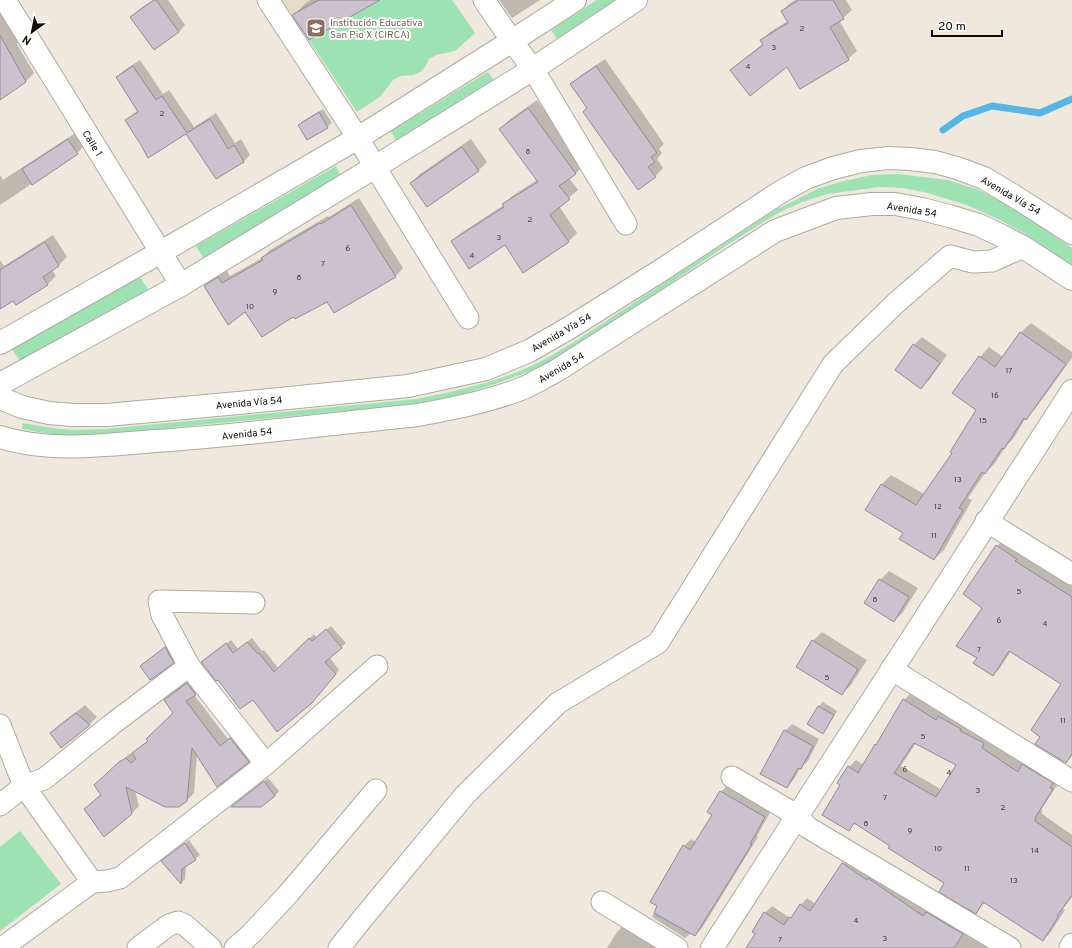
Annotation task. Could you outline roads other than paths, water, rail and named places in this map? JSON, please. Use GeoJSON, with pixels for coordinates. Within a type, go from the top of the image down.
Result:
{"type":"FeatureCollection","features":[{"type":"Feature","properties":{"kind":"main road"},"geometry":{"type":"LineString","coordinates":[[0,343],[358,138],[575,0]]}},
{"type":"Feature","properties":{"kind":"main road"},"geometry":{"type":"LineString","coordinates":[[0,384],[181,285],[533,69],[636,0]]}},
{"type":"Feature","properties":{"kind":"main road","name":"Avenida Vía 54"},"geometry":{"type":"LineString","coordinates":[[0,398],[22,407],[50,413],[107,415],[408,386],[486,369],[529,351],[569,328],[660,271],[782,191],[806,178],[833,168],[861,161],[888,158],[910,159],[935,162],[957,168],[984,178],[1072,233]]}},
{"type":"Feature","properties":{"kind":"main road","name":"Avenida 54"},"geometry":{"type":"LineString","coordinates":[[0,437],[16,442],[59,447],[193,439],[418,415],[497,397],[527,386],[556,371],[775,231],[836,208],[872,204],[895,204],[922,209],[979,225],[1023,247],[1072,279]]}},
{"type":"Feature","properties":{"kind":"main road"},"geometry":{"type":"LineString","coordinates":[[712,948],[986,521],[1072,391]]}},
{"type":"Feature","properties":{"kind":"street","name":"Calle 1"},"geometry":{"type":"LineString","coordinates":[[5,0],[181,285]]}},
{"type":"Feature","properties":{"kind":"street"},"geometry":{"type":"LineString","coordinates":[[268,0],[358,138],[468,318]]}},
{"type":"Feature","properties":{"kind":"street"},"geometry":{"type":"LineString","coordinates":[[484,0],[533,69],[626,224]]}},
{"type":"Feature","properties":{"kind":"street"},"geometry":{"type":"LineString","coordinates":[[339,948],[464,795],[558,703],[658,643],[833,364],[896,302],[950,256],[973,262],[992,262],[1023,247]]}},
{"type":"Feature","properties":{"kind":"street"},"geometry":{"type":"LineString","coordinates":[[986,521],[1072,574]]}},
{"type":"Feature","properties":{"kind":"street"},"geometry":{"type":"LineString","coordinates":[[254,603],[159,601],[162,615],[189,666],[266,764]]}},
{"type":"Feature","properties":{"kind":"street"},"geometry":{"type":"LineString","coordinates":[[0,805],[24,786],[44,779],[111,725],[189,666]]}},
{"type":"Feature","properties":{"kind":"street"},"geometry":{"type":"LineString","coordinates":[[2,948],[92,882],[107,882],[120,878],[266,764],[377,666]]}},
{"type":"Feature","properties":{"kind":"street"},"geometry":{"type":"LineString","coordinates":[[891,669],[1072,781]]}},
{"type":"Feature","properties":{"kind":"street"},"geometry":{"type":"LineString","coordinates":[[0,725],[24,786],[92,882]]}},
{"type":"Feature","properties":{"kind":"street"},"geometry":{"type":"LineString","coordinates":[[732,777],[798,816],[808,827],[1010,948]]}},
{"type":"Feature","properties":{"kind":"street"},"geometry":{"type":"LineString","coordinates":[[235,948],[252,933],[289,893],[376,790]]}},
{"type":"Feature","properties":{"kind":"street"},"geometry":{"type":"LineString","coordinates":[[602,902],[677,948]]}},
{"type":"Feature","properties":{"kind":"street"},"geometry":{"type":"LineString","coordinates":[[138,948],[169,925],[178,922],[185,925],[211,948]]}},
{"type":"Feature","properties":{"kind":"street"},"geometry":{"type":"LineString","coordinates":[[1070,948],[1072,944]]}},
{"type":"Feature","properties":{"kind":"waterway"},"geometry":{"type":"LineString","coordinates":[[943,130],[963,116],[992,106],[1040,113],[1072,99]]}},
{"type":"Feature","properties":{"kind":"place","name":"Institución Educativa San Pio X (CIRCA)"},"geometry":{"type":"Point","coordinates":[316,28]}}]}
